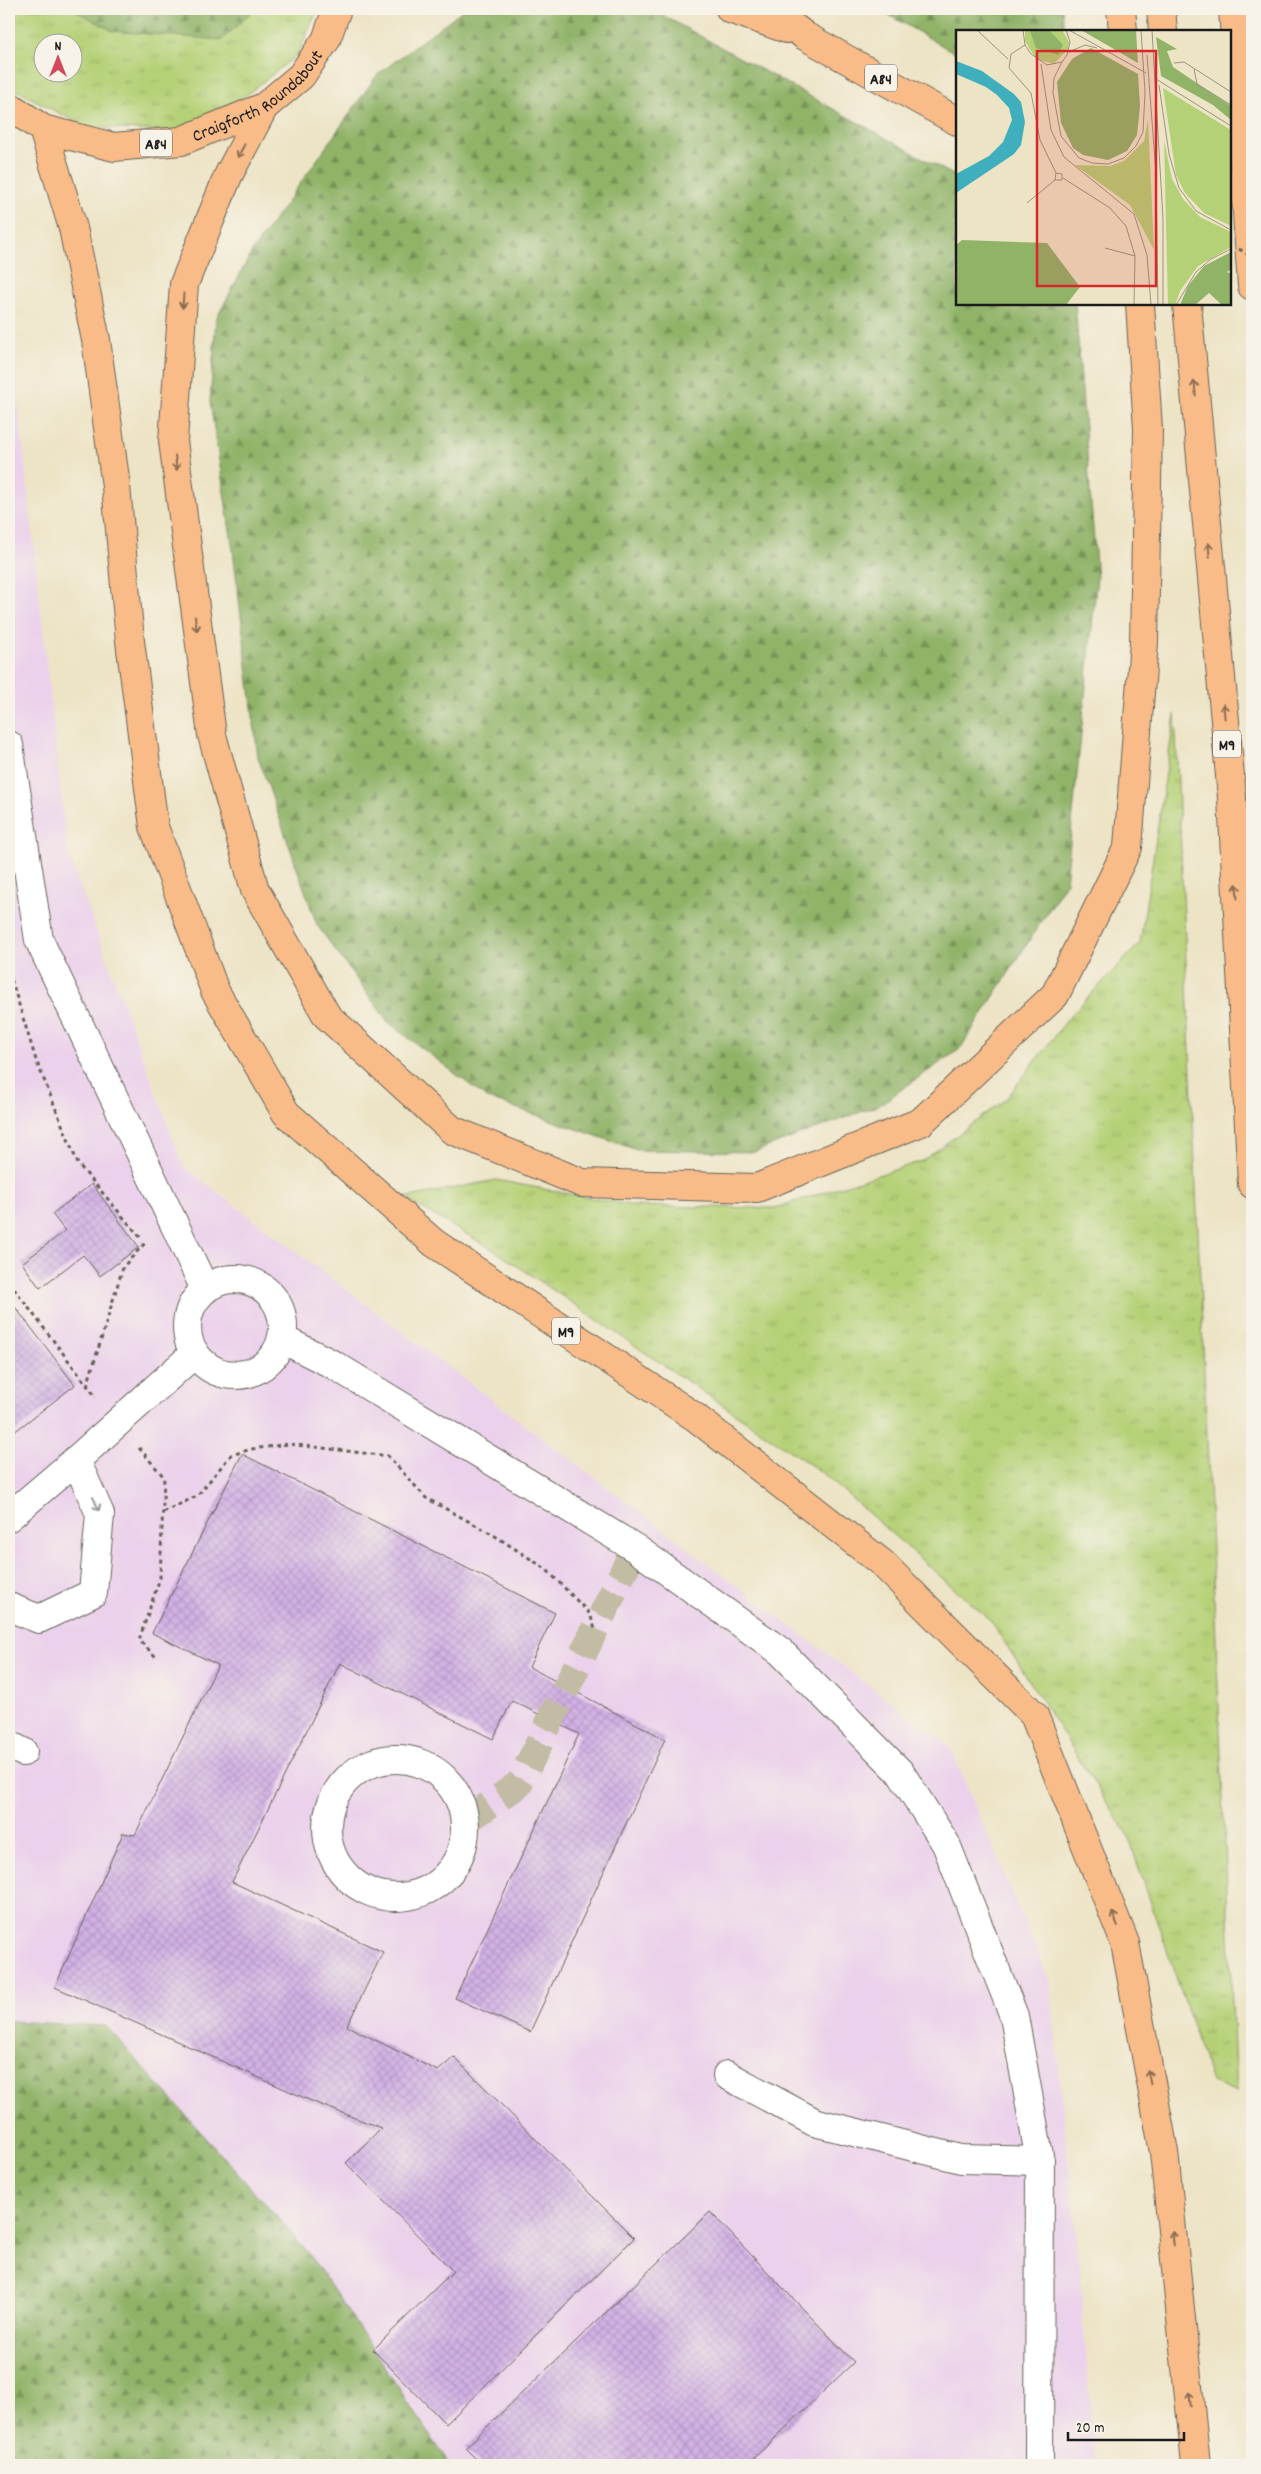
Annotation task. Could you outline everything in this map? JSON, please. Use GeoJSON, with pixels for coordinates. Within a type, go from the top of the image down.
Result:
{"type":"FeatureCollection","features":[{"type":"Feature","properties":{"kind":"highway","name":"Craigforth Roundabout"},"geometry":{"type":"LineString","coordinates":[[9,106],[43,129],[114,147],[181,141],[264,108],[301,76],[326,40],[337,9]]}},
{"type":"Feature","properties":{"kind":"highway","name":"A84"},"geometry":{"type":"LineString","coordinates":[[730,9],[805,36]]}},
{"type":"Feature","properties":{"kind":"highway","name":"A84"},"geometry":{"type":"LineString","coordinates":[[770,9],[805,36],[956,120]]}},
{"type":"Feature","properties":{"kind":"highway"},"geometry":{"type":"LineString","coordinates":[[1121,9],[1123,30]]}},
{"type":"Feature","properties":{"kind":"highway"},"geometry":{"type":"LineString","coordinates":[[1161,9],[1163,30]]}},
{"type":"Feature","properties":{"kind":"highway"},"geometry":{"type":"LineString","coordinates":[[1233,9],[1252,286]]}},
{"type":"Feature","properties":{"kind":"highway"},"geometry":{"type":"LineString","coordinates":[[1244,9],[1252,64]]}},
{"type":"Feature","properties":{"kind":"highway"},"geometry":{"type":"LineString","coordinates":[[264,108],[228,176],[184,284],[173,441],[212,735],[255,890],[327,1016],[452,1130],[582,1183],[757,1188],[921,1122],[1055,995],[1128,847],[1144,642],[1148,429],[1140,305]]}},
{"type":"Feature","properties":{"kind":"highway","name":"M9"},"geometry":{"type":"LineString","coordinates":[[43,129],[73,228],[96,340],[116,486],[130,642],[154,827],[215,991],[286,1113],[434,1243],[695,1417],[882,1563],[1034,1715],[1124,1943],[1164,2152],[1196,2465]]}},
{"type":"Feature","properties":{"kind":"highway"},"geometry":{"type":"LineString","coordinates":[[1231,280],[1252,292]]}},
{"type":"Feature","properties":{"kind":"highway","name":"M9"},"geometry":{"type":"LineString","coordinates":[[1187,305],[1232,798],[1252,1184]]}},
{"type":"Feature","properties":{"kind":"street"},"geometry":{"type":"LineString","coordinates":[[9,745],[39,940],[205,1289]]}},
{"type":"Feature","properties":{"kind":"street"},"geometry":{"type":"LineString","coordinates":[[236,1278],[253,1282],[268,1290],[279,1306],[284,1322],[282,1339],[269,1362],[254,1371],[238,1375],[221,1373],[206,1366],[195,1353],[188,1338],[187,1321],[192,1305],[205,1289],[220,1280],[236,1278]]}},
{"type":"Feature","properties":{"kind":"street"},"geometry":{"type":"LineString","coordinates":[[282,1339],[334,1365],[643,1554],[780,1651],[900,1772],[946,1844],[1014,2016],[1040,2161],[1039,2465]]}},
{"type":"Feature","properties":{"kind":"street"},"geometry":{"type":"LineString","coordinates":[[9,1517],[76,1460],[195,1353]]}},
{"type":"Feature","properties":{"kind":"street"},"geometry":{"type":"LineString","coordinates":[[9,1607],[39,1619],[93,1593],[100,1514],[76,1460]]}},
{"type":"Feature","properties":{"kind":"street"},"geometry":{"type":"LineString","coordinates":[[383,1759],[407,1759],[430,1767],[442,1774],[457,1793],[466,1821],[465,1846],[454,1868],[432,1888],[410,1897],[388,1898],[365,1891],[338,1867],[328,1844],[326,1826],[331,1802],[343,1783],[361,1768],[383,1759]]}},
{"type":"Feature","properties":{"kind":"street"},"geometry":{"type":"LineString","coordinates":[[727,2075],[814,2122],[961,2159],[1040,2161]]}},
{"type":"Feature","properties":{"kind":"path"},"geometry":{"type":"LineString","coordinates":[[1239,249],[1252,257]]}},
{"type":"Feature","properties":{"kind":"path"},"geometry":{"type":"LineString","coordinates":[[9,972],[36,1060],[78,1164],[145,1243],[123,1267],[87,1386]]}},
{"type":"Feature","properties":{"kind":"path"},"geometry":{"type":"LineString","coordinates":[[163,1512],[197,1496],[231,1455],[252,1449],[289,1444],[388,1456],[426,1498],[492,1534],[546,1569],[590,1614],[595,1629]]}},
{"type":"Feature","properties":{"kind":"shaded area"},"geometry":{"type":"Polygon","coordinates":[[[9,317],[67,851],[183,1166],[950,1747],[1050,1982],[1078,2254],[1095,2465],[450,2465],[308,2252],[107,2026],[9,2021],[9,317]]]}},
{"type":"Feature","properties":{"kind":"green space"},"geometry":{"type":"Polygon","coordinates":[[[9,9],[318,9],[298,54],[245,96],[180,132],[85,127],[9,86],[9,9]]]}},
{"type":"Feature","properties":{"kind":"green space"},"geometry":{"type":"Polygon","coordinates":[[[73,9],[254,9],[222,40],[113,31],[73,9]]]}},
{"type":"Feature","properties":{"kind":"green space"},"geometry":{"type":"Polygon","coordinates":[[[464,9],[651,9],[956,176],[956,305],[1075,305],[1097,577],[1066,883],[960,1049],[879,1105],[754,1152],[637,1150],[487,1098],[388,1022],[317,925],[258,757],[233,550],[210,402],[216,319],[253,250],[377,75],[464,9]]]}},
{"type":"Feature","properties":{"kind":"green space"},"geometry":{"type":"Polygon","coordinates":[[[878,9],[1062,9],[1064,30],[956,30],[956,53],[878,9]]]}},
{"type":"Feature","properties":{"kind":"green space"},"geometry":{"type":"Polygon","coordinates":[[[1175,714],[1236,2093],[1212,2082],[1128,1836],[991,1621],[824,1474],[497,1252],[404,1198],[496,1180],[634,1206],[775,1208],[922,1161],[1006,1099],[1070,1016],[1140,943],[1175,714]]]}},
{"type":"Feature","properties":{"kind":"green space"},"geometry":{"type":"Polygon","coordinates":[[[9,2021],[106,2026],[308,2252],[450,2465],[9,2465],[9,2021]]]}},
{"type":"Feature","properties":{"kind":"building"},"geometry":{"type":"Polygon","coordinates":[[[92,1184],[139,1247],[100,1276],[83,1255],[40,1288],[22,1263],[65,1231],[52,1214],[92,1184]]]}},
{"type":"Feature","properties":{"kind":"building"},"geometry":{"type":"Polygon","coordinates":[[[9,1299],[75,1385],[9,1436],[9,1299]]]}},
{"type":"Feature","properties":{"kind":"building"},"geometry":{"type":"Polygon","coordinates":[[[242,1454],[555,1613],[529,1667],[665,1739],[530,2032],[455,1998],[579,1734],[512,1701],[493,1739],[340,1663],[232,1882],[383,1952],[347,2026],[438,2071],[454,2057],[634,2238],[446,2424],[373,2350],[453,2271],[346,2163],[381,2128],[316,2103],[55,1987],[123,1833],[135,1835],[218,1665],[152,1633],[242,1454]]]}},
{"type":"Feature","properties":{"kind":"building"},"geometry":{"type":"Polygon","coordinates":[[[710,2212],[854,2362],[747,2465],[649,2465],[644,2460],[638,2465],[482,2465],[465,2448],[710,2212]]]}},
{"type":"Feature","properties":{"kind":"tunnel"},"geometry":{"type":"LineString","coordinates":[[466,1821],[519,1784],[635,1548]]}}]}
